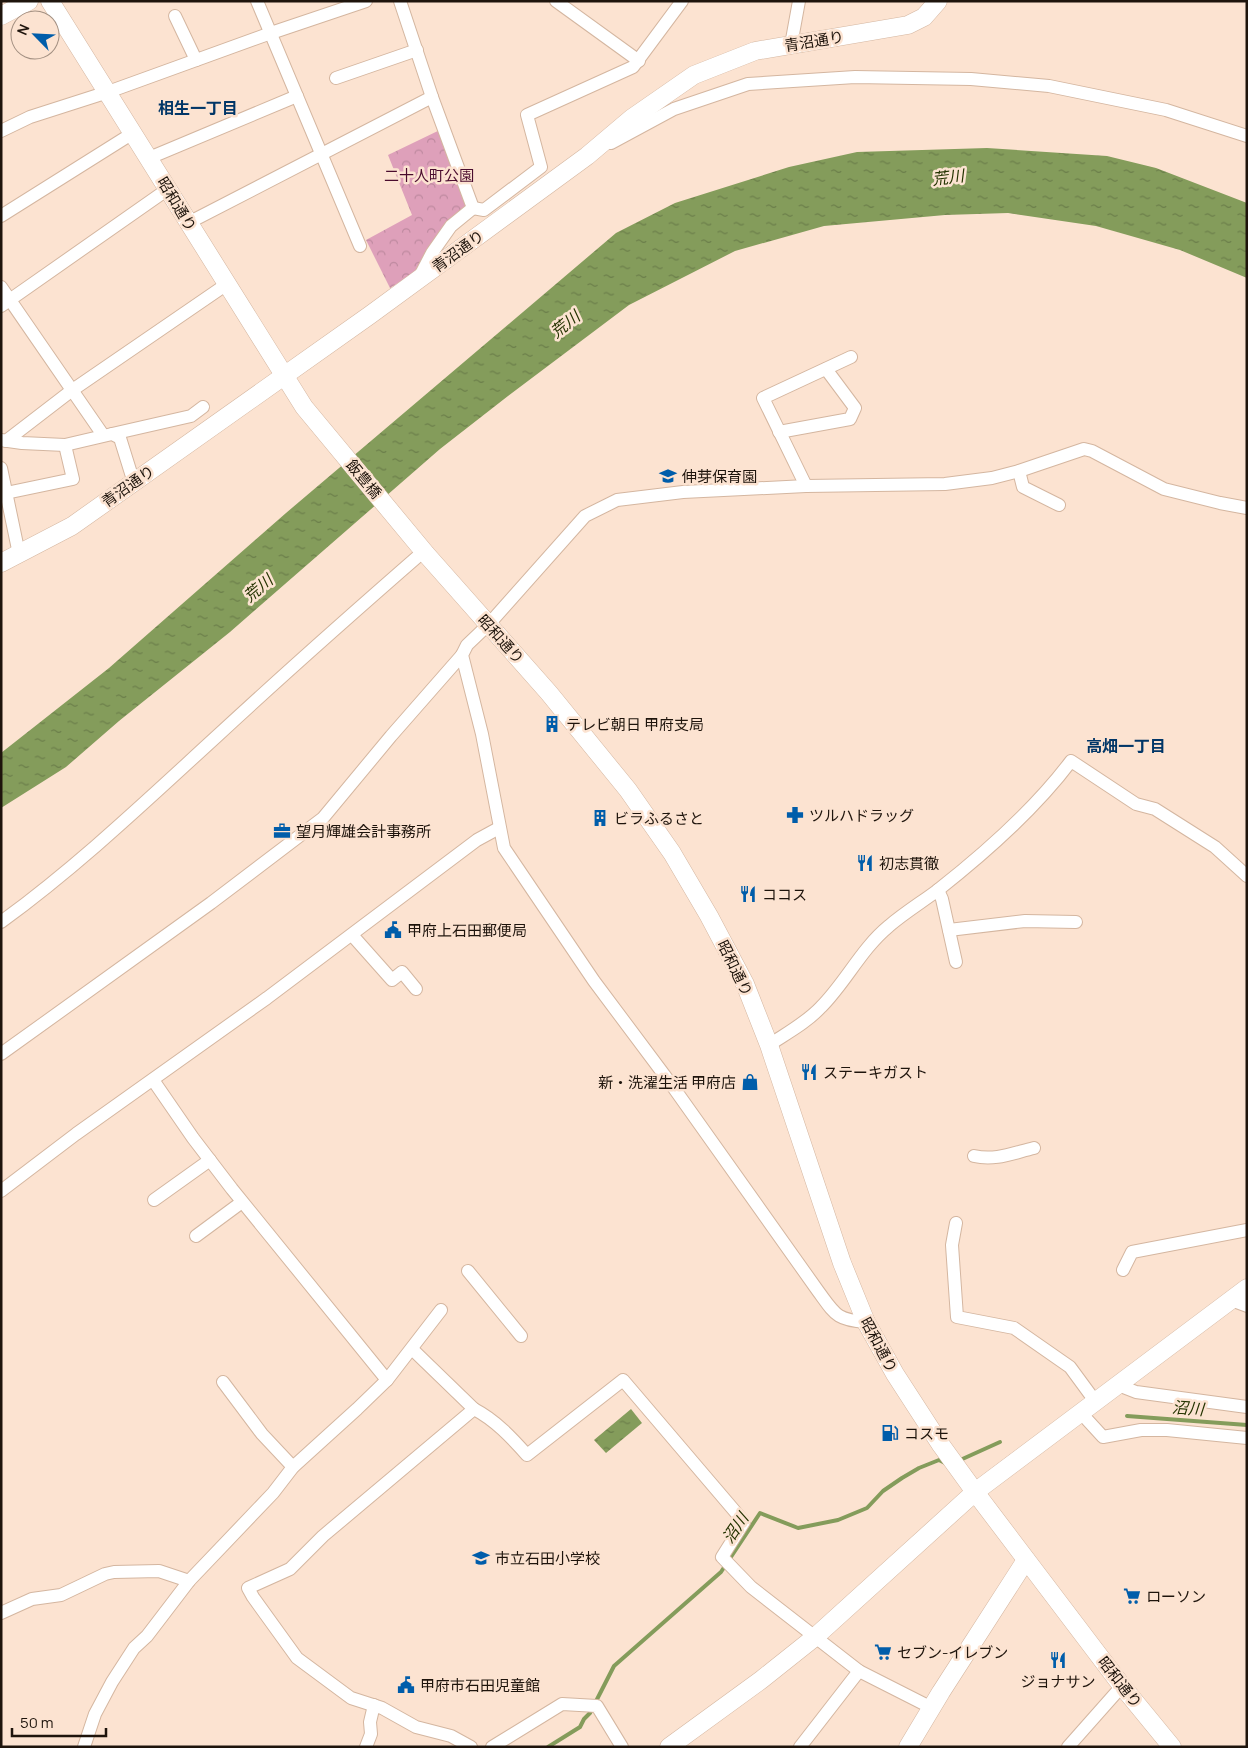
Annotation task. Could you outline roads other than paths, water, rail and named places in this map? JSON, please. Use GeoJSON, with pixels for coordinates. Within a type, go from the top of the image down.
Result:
{"type":"FeatureCollection","features":[{"type":"Feature","properties":{"kind":"street"},"geometry":{"type":"LineString","coordinates":[[1,16],[29,1]]}},
{"type":"Feature","properties":{"kind":"street","name":"昭和通り"},"geometry":{"type":"LineString","coordinates":[[50,1],[304,407]]}},
{"type":"Feature","properties":{"kind":"street"},"geometry":{"type":"LineString","coordinates":[[257,1],[360,246]]}},
{"type":"Feature","properties":{"kind":"street"},"geometry":{"type":"LineString","coordinates":[[1,131],[30,117],[108,92],[366,1]]}},
{"type":"Feature","properties":{"kind":"street"},"geometry":{"type":"LineString","coordinates":[[400,1],[432,97],[473,208]]}},
{"type":"Feature","properties":{"kind":"street"},"geometry":{"type":"LineString","coordinates":[[556,1],[639,61]]}},
{"type":"Feature","properties":{"kind":"street"},"geometry":{"type":"LineString","coordinates":[[418,280],[432,253],[451,226],[473,208],[484,210],[542,166],[526,115],[634,66],[682,1]]}},
{"type":"Feature","properties":{"kind":"street"},"geometry":{"type":"LineString","coordinates":[[791,45],[799,1]]}},
{"type":"Feature","properties":{"kind":"street","name":"青沼通り"},"geometry":{"type":"LineString","coordinates":[[1,563],[72,526],[418,280],[587,156],[632,118],[694,75],[755,50],[908,25],[924,16],[938,1]]}},
{"type":"Feature","properties":{"kind":"street"},"geometry":{"type":"LineString","coordinates":[[175,16],[196,60]]}},
{"type":"Feature","properties":{"kind":"street"},"geometry":{"type":"LineString","coordinates":[[336,78],[417,50]]}},
{"type":"Feature","properties":{"kind":"street"},"geometry":{"type":"LineString","coordinates":[[587,156],[674,109],[748,84],[855,77],[971,79],[1050,86],[1166,110],[1247,136]]}},
{"type":"Feature","properties":{"kind":"street"},"geometry":{"type":"LineString","coordinates":[[149,158],[297,96]]}},
{"type":"Feature","properties":{"kind":"street"},"geometry":{"type":"LineString","coordinates":[[188,223],[432,97]]}},
{"type":"Feature","properties":{"kind":"street"},"geometry":{"type":"LineString","coordinates":[[1,216],[133,133]]}},
{"type":"Feature","properties":{"kind":"street"},"geometry":{"type":"LineString","coordinates":[[6,303],[168,189]]}},
{"type":"Feature","properties":{"kind":"street"},"geometry":{"type":"LineString","coordinates":[[3,441],[71,391],[227,284]]}},
{"type":"Feature","properties":{"kind":"street"},"geometry":{"type":"LineString","coordinates":[[1,287],[6,303],[71,391],[107,434],[120,438],[134,482]]}},
{"type":"Feature","properties":{"kind":"street"},"geometry":{"type":"LineString","coordinates":[[806,486],[763,398],[851,357]]}},
{"type":"Feature","properties":{"kind":"street"},"geometry":{"type":"LineString","coordinates":[[779,432],[850,419],[855,408],[826,369]]}},
{"type":"Feature","properties":{"kind":"street"},"geometry":{"type":"LineString","coordinates":[[3,441],[65,445],[191,416],[203,407]]}},
{"type":"Feature","properties":{"kind":"street","name":"飯豊橋"},"geometry":{"type":"LineString","coordinates":[[304,407],[424,551]]}},
{"type":"Feature","properties":{"kind":"street"},"geometry":{"type":"LineString","coordinates":[[6,494],[72,479],[65,445]]}},
{"type":"Feature","properties":{"kind":"street"},"geometry":{"type":"LineString","coordinates":[[1,1054],[211,903],[322,818],[390,736],[462,655],[467,645],[585,516],[617,500],[683,492],[806,486],[945,484],[992,478],[1084,449],[1092,451],[1164,489],[1214,502],[1247,508]]}},
{"type":"Feature","properties":{"kind":"street"},"geometry":{"type":"LineString","coordinates":[[1,468],[19,554]]}},
{"type":"Feature","properties":{"kind":"street"},"geometry":{"type":"LineString","coordinates":[[1019,471],[1023,487],[1059,505]]}},
{"type":"Feature","properties":{"kind":"street"},"geometry":{"type":"LineString","coordinates":[[1,922],[34,898],[107,837],[265,692],[424,551]]}},
{"type":"Feature","properties":{"kind":"street","name":"昭和通り"},"geometry":{"type":"LineString","coordinates":[[424,551],[549,693],[622,783],[672,853],[709,916],[744,984],[769,1045],[842,1262],[866,1322],[895,1374],[941,1445],[975,1492],[1122,1686],[1172,1747]]}},
{"type":"Feature","properties":{"kind":"street"},"geometry":{"type":"LineString","coordinates":[[462,655],[482,734],[504,848],[594,981],[671,1084],[818,1292],[836,1315],[848,1321],[866,1322]]}},
{"type":"Feature","properties":{"kind":"street"},"geometry":{"type":"LineString","coordinates":[[769,1045],[804,1022],[821,1007],[865,950],[889,925],[938,890],[995,842],[1058,779],[1071,761],[1136,804],[1155,809],[1215,847],[1247,876]]}},
{"type":"Feature","properties":{"kind":"street"},"geometry":{"type":"LineString","coordinates":[[1,1191],[76,1134],[352,935],[477,840],[499,828]]}},
{"type":"Feature","properties":{"kind":"street"},"geometry":{"type":"LineString","coordinates":[[938,890],[956,962]]}},
{"type":"Feature","properties":{"kind":"street"},"geometry":{"type":"LineString","coordinates":[[949,930],[1025,921],[1076,922]]}},
{"type":"Feature","properties":{"kind":"street"},"geometry":{"type":"LineString","coordinates":[[352,935],[392,980],[402,972],[416,989]]}},
{"type":"Feature","properties":{"kind":"street"},"geometry":{"type":"LineString","coordinates":[[153,1080],[242,1202],[387,1380]]}},
{"type":"Feature","properties":{"kind":"street"},"geometry":{"type":"LineString","coordinates":[[974,1156],[984,1159],[1003,1157],[1034,1148]]}},
{"type":"Feature","properties":{"kind":"street"},"geometry":{"type":"LineString","coordinates":[[154,1200],[210,1160]]}},
{"type":"Feature","properties":{"kind":"street"},"geometry":{"type":"LineString","coordinates":[[196,1236],[242,1202]]}},
{"type":"Feature","properties":{"kind":"street"},"geometry":{"type":"LineString","coordinates":[[956,1223],[952,1245],[957,1317],[1014,1328],[1070,1367],[1095,1401]]}},
{"type":"Feature","properties":{"kind":"street"},"geometry":{"type":"LineString","coordinates":[[1123,1270],[1132,1252],[1247,1230]]}},
{"type":"Feature","properties":{"kind":"street"},"geometry":{"type":"LineString","coordinates":[[468,1271],[521,1336]]}},
{"type":"Feature","properties":{"kind":"street"},"geometry":{"type":"LineString","coordinates":[[669,1747],[754,1686],[815,1637],[975,1492],[1095,1401],[1239,1303],[1247,1288]]}},
{"type":"Feature","properties":{"kind":"street"},"geometry":{"type":"LineString","coordinates":[[84,1747],[95,1714],[112,1682],[134,1648],[147,1636],[189,1581],[293,1468],[387,1380],[441,1310]]}},
{"type":"Feature","properties":{"kind":"street"},"geometry":{"type":"LineString","coordinates":[[412,1349],[474,1409],[484,1414],[509,1434],[527,1456],[623,1380],[744,1522],[722,1557],[751,1587],[859,1671],[932,1708]]}},
{"type":"Feature","properties":{"kind":"street"},"geometry":{"type":"LineString","coordinates":[[223,1382],[262,1434],[293,1468]]}},
{"type":"Feature","properties":{"kind":"street"},"geometry":{"type":"LineString","coordinates":[[1118,1385],[1136,1392],[1247,1407]]}},
{"type":"Feature","properties":{"kind":"street"},"geometry":{"type":"LineString","coordinates":[[471,1747],[451,1736],[416,1727],[382,1708],[351,1698],[298,1658],[248,1588],[290,1569],[323,1536],[474,1409]]}},
{"type":"Feature","properties":{"kind":"street"},"geometry":{"type":"LineString","coordinates":[[1081,1413],[1103,1437],[1141,1430],[1167,1430],[1247,1438]]}},
{"type":"Feature","properties":{"kind":"street"},"geometry":{"type":"LineString","coordinates":[[908,1747],[1026,1560]]}},
{"type":"Feature","properties":{"kind":"street"},"geometry":{"type":"LineString","coordinates":[[1,1613],[32,1599],[61,1595],[105,1574],[114,1572],[159,1571],[189,1581]]}},
{"type":"Feature","properties":{"kind":"street"},"geometry":{"type":"LineString","coordinates":[[800,1747],[859,1671]]}},
{"type":"Feature","properties":{"kind":"street"},"geometry":{"type":"LineString","coordinates":[[1068,1747],[1122,1686]]}},
{"type":"Feature","properties":{"kind":"street"},"geometry":{"type":"LineString","coordinates":[[492,1747],[562,1704],[597,1706],[622,1747]]}},
{"type":"Feature","properties":{"kind":"street"},"geometry":{"type":"LineString","coordinates":[[366,1747],[371,1734],[370,1722],[374,1706]]}},
{"type":"Feature","properties":{"kind":"water","name":"荒川"},"geometry":{"type":"Polygon","coordinates":[[[987,148],[1107,156],[1156,168],[1247,203],[1247,278],[1180,250],[1096,226],[1008,213],[945,215],[824,226],[735,251],[629,305],[508,396],[440,449],[230,632],[119,721],[66,767],[1,808],[1,753],[109,668],[286,513],[616,233],[675,203],[789,167],[857,152],[987,148]]]}},
{"type":"Feature","properties":{"kind":"water"},"geometry":{"type":"Polygon","coordinates":[[[631,1409],[642,1423],[606,1453],[594,1440],[631,1409]]]}},
{"type":"Feature","properties":{"kind":"waterway","name":"沼川"},"geometry":{"type":"LineString","coordinates":[[1127,1416],[1247,1425]]}},
{"type":"Feature","properties":{"kind":"waterway","name":"沼川"},"geometry":{"type":"LineString","coordinates":[[958,1461],[1000,1442]]}},
{"type":"Feature","properties":{"kind":"waterway","name":"沼川"},"geometry":{"type":"LineString","coordinates":[[548,1747],[580,1727],[590,1713],[614,1666],[721,1572],[760,1513],[798,1528],[838,1520],[867,1508],[883,1491],[919,1468],[939,1460],[947,1464]]}},
{"type":"Feature","properties":{"kind":"place","name":"伸芽保育園"},"geometry":{"type":"Point","coordinates":[668,476]}},
{"type":"Feature","properties":{"kind":"place","name":"テレビ朝日 甲府支局"},"geometry":{"type":"Point","coordinates":[552,724]}},
{"type":"Feature","properties":{"kind":"place","name":"ツルハドラッグ"},"geometry":{"type":"Point","coordinates":[795,815]}},
{"type":"Feature","properties":{"kind":"place","name":"ビラふるさと"},"geometry":{"type":"Point","coordinates":[600,818]}},
{"type":"Feature","properties":{"kind":"place","name":"望月輝雄会計事務所"},"geometry":{"type":"Point","coordinates":[282,831]}},
{"type":"Feature","properties":{"kind":"place","name":"初志貫徹"},"geometry":{"type":"Point","coordinates":[865,863]}},
{"type":"Feature","properties":{"kind":"place","name":"ココス"},"geometry":{"type":"Point","coordinates":[748,894]}},
{"type":"Feature","properties":{"kind":"place","name":"甲府上石田郵便局"},"geometry":{"type":"Point","coordinates":[393,930]}},
{"type":"Feature","properties":{"kind":"place","name":"ステーキガスト"},"geometry":{"type":"Point","coordinates":[809,1072]}},
{"type":"Feature","properties":{"kind":"place","name":"新・洗濯生活 甲府店"},"geometry":{"type":"Point","coordinates":[750,1082]}},
{"type":"Feature","properties":{"kind":"place","name":"コスモ"},"geometry":{"type":"Point","coordinates":[890,1433]}},
{"type":"Feature","properties":{"kind":"place","name":"市立石田小学校"},"geometry":{"type":"Point","coordinates":[481,1558]}},
{"type":"Feature","properties":{"kind":"place","name":"ローソン"},"geometry":{"type":"Point","coordinates":[1132,1596]}},
{"type":"Feature","properties":{"kind":"place","name":"セブン-イレブン"},"geometry":{"type":"Point","coordinates":[883,1652]}},
{"type":"Feature","properties":{"kind":"place","name":"ジョナサン"},"geometry":{"type":"Point","coordinates":[1058,1660]}},
{"type":"Feature","properties":{"kind":"place","name":"甲府市石田児童館"},"geometry":{"type":"Point","coordinates":[406,1685]}},
{"type":"Feature","properties":{"kind":"district","name":"相生一丁目"},"geometry":{"type":"Point","coordinates":[198,108]}},
{"type":"Feature","properties":{"kind":"district","name":"高畑一丁目"},"geometry":{"type":"Point","coordinates":[1126,746]}},
{"type":"Feature","properties":{"kind":"park label","name":"二十人町公園"},"geometry":{"type":"Point","coordinates":[429,175]}}]}
